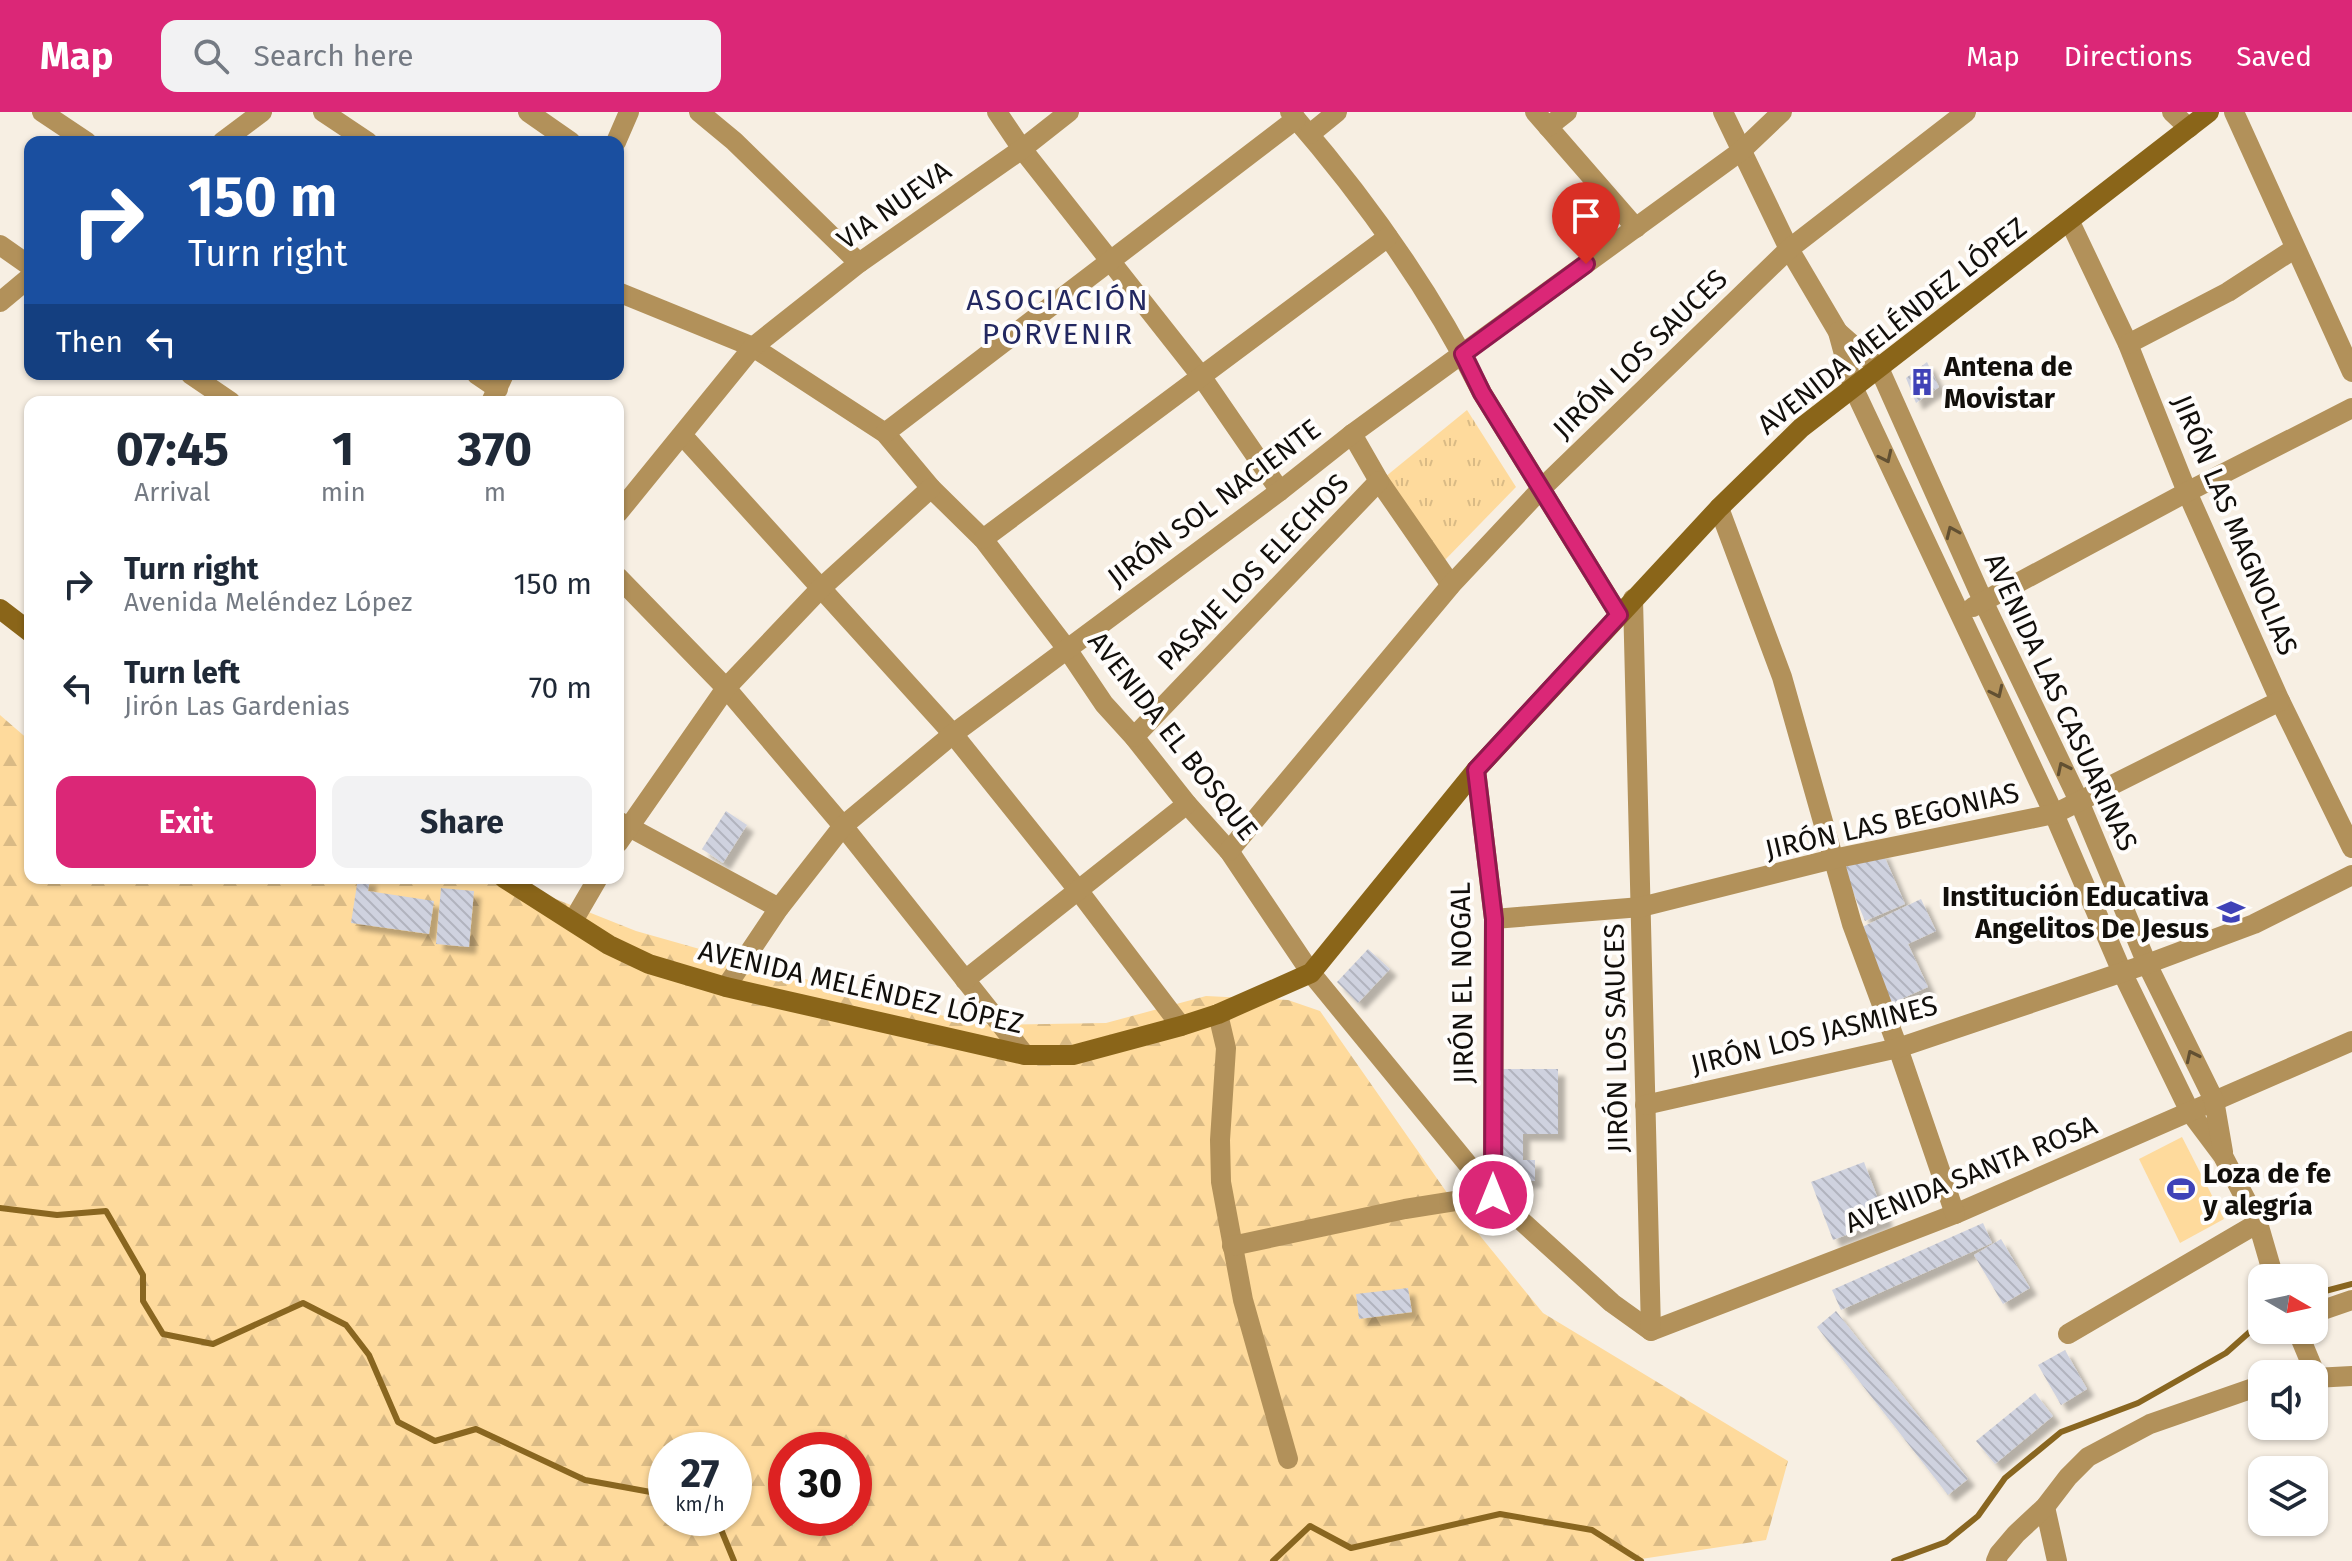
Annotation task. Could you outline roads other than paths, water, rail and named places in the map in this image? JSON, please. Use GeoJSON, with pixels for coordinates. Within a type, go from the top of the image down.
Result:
{"type":"FeatureCollection","features":[{"type":"Feature","properties":{"kind":"street"},"geometry":{"type":"LineString","coordinates":[[42,112],[78,136]]}},
{"type":"Feature","properties":{"kind":"street"},"geometry":{"type":"LineString","coordinates":[[230,136],[262,112]]}},
{"type":"Feature","properties":{"kind":"street"},"geometry":{"type":"LineString","coordinates":[[323,112],[359,136]]}},
{"type":"Feature","properties":{"kind":"street"},"geometry":{"type":"LineString","coordinates":[[528,112],[562,136]]}},
{"type":"Feature","properties":{"kind":"street"},"geometry":{"type":"LineString","coordinates":[[619,136],[629,112]]}},
{"type":"Feature","properties":{"kind":"street"},"geometry":{"type":"LineString","coordinates":[[699,112],[734,141],[859,263]]}},
{"type":"Feature","properties":{"kind":"street"},"geometry":{"type":"LineString","coordinates":[[997,112],[1022,149],[1201,376],[1280,491]]}},
{"type":"Feature","properties":{"kind":"street","name":"VIA NUEVA"},"geometry":{"type":"LineString","coordinates":[[624,506],[753,347],[859,263],[1022,149],[1069,112]]}},
{"type":"Feature","properties":{"kind":"street"},"geometry":{"type":"LineString","coordinates":[[885,433],[1111,260],[1299,122],[1337,112]]}},
{"type":"Feature","properties":{"kind":"street"},"geometry":{"type":"LineString","coordinates":[[1567,112],[1542,120],[1636,228]]}},
{"type":"Feature","properties":{"kind":"street","name":"AVENIDA LAS CASUARINAS"},"geometry":{"type":"LineString","coordinates":[[1723,112],[1789,249],[1838,332],[1853,387],[2054,814],[2122,972],[2190,1112],[2223,1156],[2258,1223],[2270,1264]]}},
{"type":"Feature","properties":{"kind":"street","name":"JIRÓN SOL NACIENTE"},"geometry":{"type":"LineString","coordinates":[[726,987],[779,908],[843,826],[953,734],[1352,434],[1741,151],[1782,112]]}},
{"type":"Feature","properties":{"kind":"street","name":"JIRÓN LOS SAUCES"},"geometry":{"type":"LineString","coordinates":[[1229,851],[1451,585],[1542,488],[1789,249],[1966,112]]}},
{"type":"Feature","properties":{"kind":"street"},"geometry":{"type":"LineString","coordinates":[[2172,112],[2189,128]]}},
{"type":"Feature","properties":{"kind":"street","name":"AVENIDA MELÉNDEZ LÓPEZ"},"geometry":{"type":"LineString","coordinates":[[514,884],[609,945],[649,964],[726,987],[1025,1055],[1073,1055],[1181,1026],[1218,1014],[1311,973],[1476,770],[1719,508],[1801,428],[2209,112]]}},
{"type":"Feature","properties":{"kind":"street"},"geometry":{"type":"LineString","coordinates":[[2234,112],[2352,372]]}},
{"type":"Feature","properties":{"kind":"street"},"geometry":{"type":"LineString","coordinates":[[1299,122],[1388,237],[1463,354],[1482,393],[1619,615]]}},
{"type":"Feature","properties":{"kind":"street","name":"JIRÓN LAS MAGNOLIAS"},"geometry":{"type":"LineString","coordinates":[[2070,222],[2128,344],[2187,492],[2280,701],[2352,848]]}},
{"type":"Feature","properties":{"kind":"street"},"geometry":{"type":"LineString","coordinates":[[983,539],[1388,237]]}},
{"type":"Feature","properties":{"kind":"street"},"geometry":{"type":"LineString","coordinates":[[0,245],[24,262]]}},
{"type":"Feature","properties":{"kind":"street"},"geometry":{"type":"LineString","coordinates":[[2128,344],[2228,292],[2294,249]]}},
{"type":"Feature","properties":{"kind":"street"},"geometry":{"type":"LineString","coordinates":[[0,302],[24,282]]}},
{"type":"Feature","properties":{"kind":"street","name":"AVENIDA EL BOSQUE"},"geometry":{"type":"LineString","coordinates":[[624,294],[753,347],[885,433],[931,488],[983,539],[1067,649],[1104,704],[1229,851],[1311,973],[1493,1195],[1612,1303],[1651,1331]]}},
{"type":"Feature","properties":{"kind":"street","name":"AVENIDA LAS CASUARINAS"},"geometry":{"type":"LineString","coordinates":[[1838,332],[1879,368],[1984,603],[2079,801],[2147,964],[2214,1100],[2223,1156]]}},
{"type":"Feature","properties":{"kind":"street"},"geometry":{"type":"LineString","coordinates":[[199,380],[222,396]]}},
{"type":"Feature","properties":{"kind":"street"},"geometry":{"type":"LineString","coordinates":[[1960,613],[2352,408]]}},
{"type":"Feature","properties":{"kind":"street"},"geometry":{"type":"LineString","coordinates":[[1352,434],[1379,481],[1451,585]]}},
{"type":"Feature","properties":{"kind":"street"},"geometry":{"type":"LineString","coordinates":[[683,436],[953,734],[1078,890],[1181,1026]]}},
{"type":"Feature","properties":{"kind":"street","name":"PASAJE LOS ELECHOS"},"geometry":{"type":"LineString","coordinates":[[1134,737],[1379,481]]}},
{"type":"Feature","properties":{"kind":"street"},"geometry":{"type":"LineString","coordinates":[[624,826],[726,688],[820,589],[931,488]]}},
{"type":"Feature","properties":{"kind":"street"},"geometry":{"type":"LineString","coordinates":[[1719,508],[1782,677],[1852,924],[1955,1214]]}},
{"type":"Feature","properties":{"kind":"street"},"geometry":{"type":"LineString","coordinates":[[624,583],[726,688],[843,826],[1025,1055]]}},
{"type":"Feature","properties":{"kind":"street","name":"JIRÓN LOS SAUCES"},"geometry":{"type":"LineString","coordinates":[[1633,599],[1651,1331]]}},
{"type":"Feature","properties":{"kind":"street"},"geometry":{"type":"LineString","coordinates":[[0,609],[24,627]]}},
{"type":"Feature","properties":{"kind":"street","name":"JIRÓN LAS BEGONIAS"},"geometry":{"type":"LineString","coordinates":[[1494,919],[1641,907],[1833,859],[2054,814],[2280,701]]}},
{"type":"Feature","properties":{"kind":"street","name":"JIRÓN EL NOGAL"},"geometry":{"type":"LineString","coordinates":[[1476,770],[1494,919],[1493,1195]]}},
{"type":"Feature","properties":{"kind":"street"},"geometry":{"type":"LineString","coordinates":[[965,980],[1187,804]]}},
{"type":"Feature","properties":{"kind":"street"},"geometry":{"type":"LineString","coordinates":[[624,831],[779,908]]}},
{"type":"Feature","properties":{"kind":"street","name":"JIRÓN LOS JASMINES"},"geometry":{"type":"LineString","coordinates":[[1645,1105],[1898,1048],[2147,964],[2254,924],[2352,875]]}},
{"type":"Feature","properties":{"kind":"street"},"geometry":{"type":"LineString","coordinates":[[573,921],[595,884]]}},
{"type":"Feature","properties":{"kind":"street"},"geometry":{"type":"LineString","coordinates":[[1218,1014],[1226,1048],[1221,1182],[1243,1300],[1288,1459]]}},
{"type":"Feature","properties":{"kind":"street","name":"AVENIDA SANTA ROSA"},"geometry":{"type":"LineString","coordinates":[[1651,1331],[1955,1214],[2352,1041]]}},
{"type":"Feature","properties":{"kind":"street"},"geometry":{"type":"LineString","coordinates":[[1232,1246],[1405,1209],[1493,1195]]}},
{"type":"Feature","properties":{"kind":"street"},"geometry":{"type":"LineString","coordinates":[[2068,1334],[2258,1223]]}},
{"type":"Feature","properties":{"kind":"street"},"geometry":{"type":"LineString","coordinates":[[2328,1308],[2352,1300]]}},
{"type":"Feature","properties":{"kind":"street"},"geometry":{"type":"LineString","coordinates":[[2328,1377],[2352,1376]]}},
{"type":"Feature","properties":{"kind":"street"},"geometry":{"type":"LineString","coordinates":[[1996,1561],[2016,1534],[2045,1507],[2088,1457],[2150,1424],[2248,1390]]}},
{"type":"Feature","properties":{"kind":"street"},"geometry":{"type":"LineString","coordinates":[[2045,1507],[2057,1561]]}},
{"type":"Feature","properties":{"kind":"waterway"},"geometry":{"type":"LineString","coordinates":[[0,1208],[57,1215],[106,1211],[143,1275],[143,1301],[163,1334],[213,1344],[303,1303],[346,1325],[369,1355],[398,1422],[435,1441],[476,1429],[585,1480],[648,1492]]}},
{"type":"Feature","properties":{"kind":"waterway"},"geometry":{"type":"LineString","coordinates":[[2328,1290],[2352,1284]]}},
{"type":"Feature","properties":{"kind":"waterway"},"geometry":{"type":"LineString","coordinates":[[1894,1561],[1946,1542],[1978,1516],[2005,1478],[2061,1432],[2138,1403],[2226,1353],[2248,1333]]}},
{"type":"Feature","properties":{"kind":"waterway"},"geometry":{"type":"LineString","coordinates":[[1273,1561],[1310,1526],[1351,1548],[1500,1514],[1592,1530],[1641,1561]]}},
{"type":"Feature","properties":{"kind":"waterway"},"geometry":{"type":"LineString","coordinates":[[724,1536],[734,1561]]}},
{"type":"Feature","properties":{"kind":"place","name":"Antena de Movistar"},"geometry":{"type":"Point","coordinates":[1922,382]}},
{"type":"Feature","properties":{"kind":"place","name":"Institución Educativa Angelitos De Jesus"},"geometry":{"type":"Point","coordinates":[2231,912]}},
{"type":"Feature","properties":{"kind":"place","name":"Loza de fe y alegría"},"geometry":{"type":"Point","coordinates":[2181,1189]}},
{"type":"Feature","properties":{"kind":"district","name":"ASOCIACIÓN PORVENIR"},"geometry":{"type":"Point","coordinates":[1058,317]}}]}
